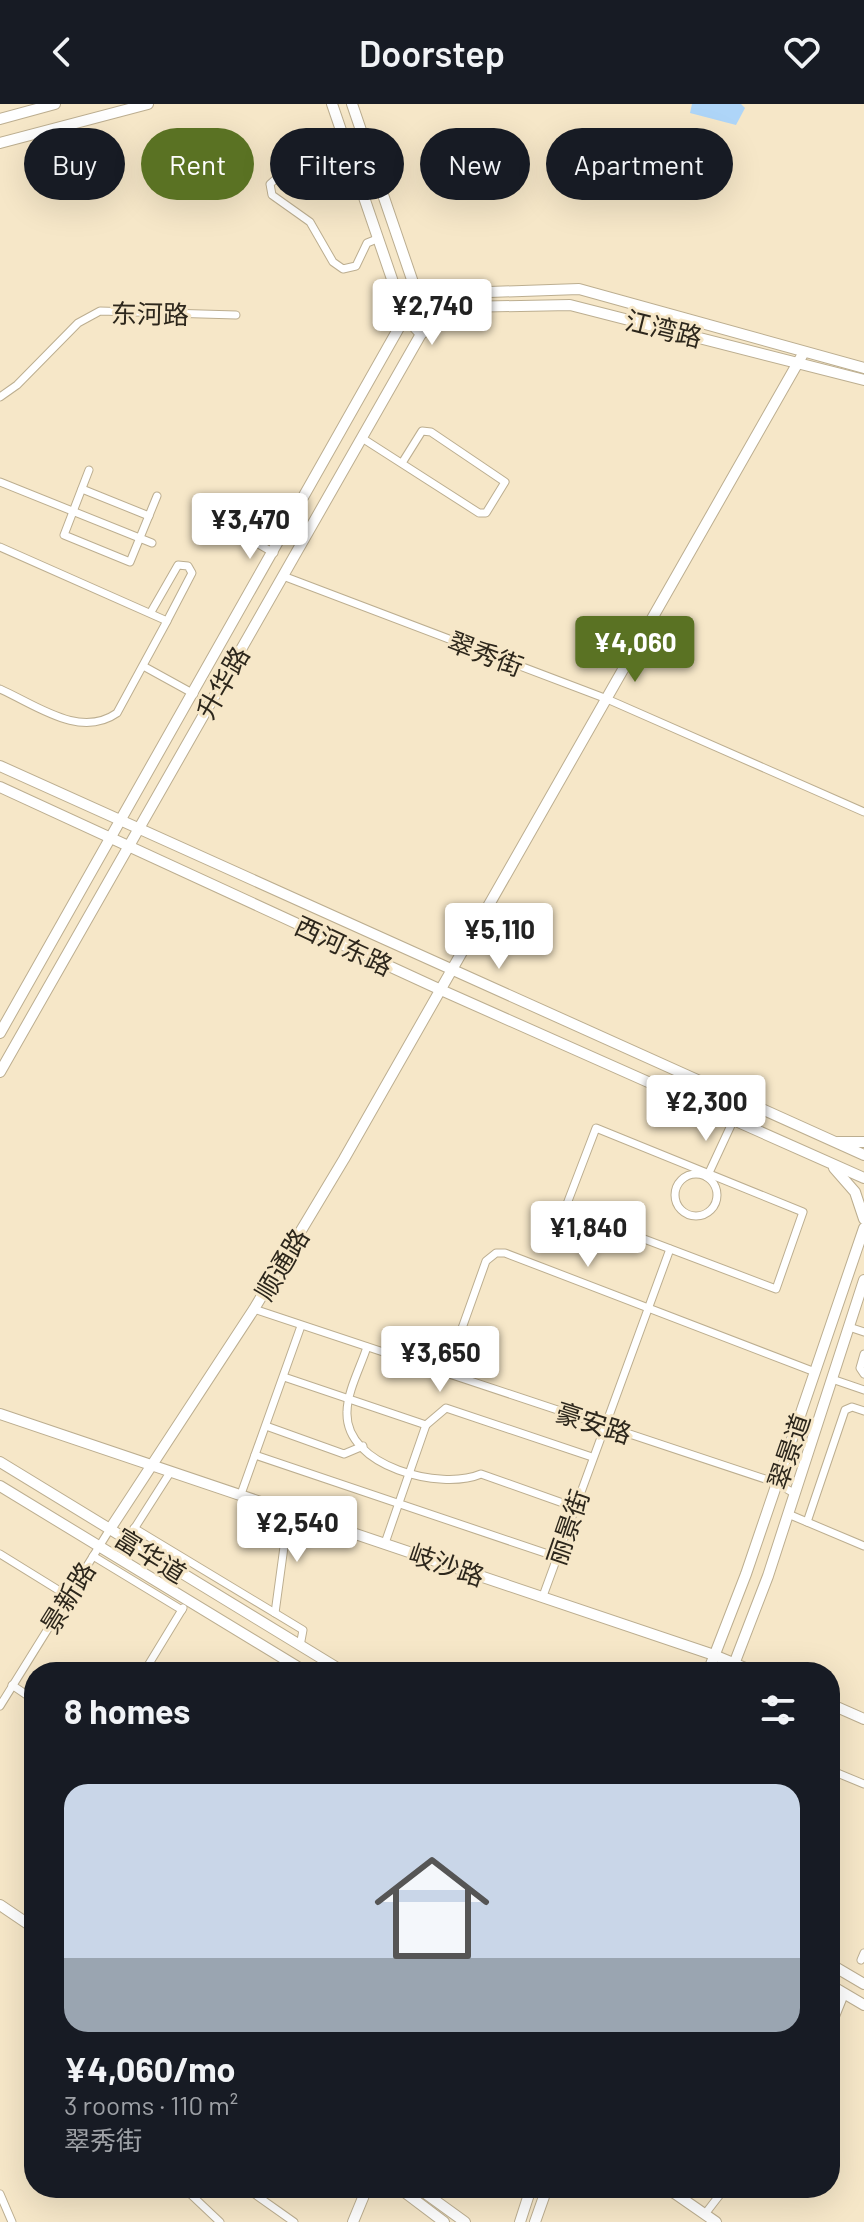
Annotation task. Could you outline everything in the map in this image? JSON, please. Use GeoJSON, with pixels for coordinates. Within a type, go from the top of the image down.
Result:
{"type":"FeatureCollection","features":[{"type":"Feature","properties":{"kind":"street"},"geometry":{"type":"LineString","coordinates":[[0,119],[55,104]]}},
{"type":"Feature","properties":{"kind":"street"},"geometry":{"type":"LineString","coordinates":[[0,143],[148,104]]}},
{"type":"Feature","properties":{"kind":"street"},"geometry":{"type":"LineString","coordinates":[[332,104],[339,128]]}},
{"type":"Feature","properties":{"kind":"street"},"geometry":{"type":"LineString","coordinates":[[352,104],[361,128]]}},
{"type":"Feature","properties":{"kind":"street"},"geometry":{"type":"LineString","coordinates":[[279,200],[310,222],[333,262],[343,269],[356,266],[367,243],[395,230]]}},
{"type":"Feature","properties":{"kind":"street"},"geometry":{"type":"LineString","coordinates":[[363,200],[405,317],[421,334]]}},
{"type":"Feature","properties":{"kind":"street"},"geometry":{"type":"LineString","coordinates":[[385,200],[419,300],[421,334]]}},
{"type":"Feature","properties":{"kind":"street","name":"江湾路"},"geometry":{"type":"LineString","coordinates":[[419,300],[462,293],[579,289],[801,357],[864,380]]}},
{"type":"Feature","properties":{"kind":"street","name":"升华路"},"geometry":{"type":"LineString","coordinates":[[0,1033],[405,317],[419,300]]}},
{"type":"Feature","properties":{"kind":"street","name":"江湾路"},"geometry":{"type":"LineString","coordinates":[[460,307],[570,305],[801,357],[864,368]]}},
{"type":"Feature","properties":{"kind":"street","name":"升华路"},"geometry":{"type":"LineString","coordinates":[[1,1066],[130,846],[421,334],[460,307]]}},
{"type":"Feature","properties":{"kind":"street","name":"东河路"},"geometry":{"type":"LineString","coordinates":[[0,397],[17,385],[78,323],[100,311],[236,315]]}},
{"type":"Feature","properties":{"kind":"street","name":"顺通路"},"geometry":{"type":"LineString","coordinates":[[110,1529],[254,1309],[441,990],[801,357]]}},
{"type":"Feature","properties":{"kind":"street"},"geometry":{"type":"LineString","coordinates":[[362,438],[479,513],[486,513],[505,482],[503,477],[431,432],[422,431],[402,463]]}},
{"type":"Feature","properties":{"kind":"street"},"geometry":{"type":"LineString","coordinates":[[89,470],[64,535],[130,562],[157,496]]}},
{"type":"Feature","properties":{"kind":"street"},"geometry":{"type":"LineString","coordinates":[[0,482],[152,543]]}},
{"type":"Feature","properties":{"kind":"street"},"geometry":{"type":"LineString","coordinates":[[82,489],[149,516]]}},
{"type":"Feature","properties":{"kind":"street"},"geometry":{"type":"LineString","coordinates":[[222,523],[274,553]]}},
{"type":"Feature","properties":{"kind":"street"},"geometry":{"type":"LineString","coordinates":[[0,547],[167,621]]}},
{"type":"Feature","properties":{"kind":"street"},"geometry":{"type":"LineString","coordinates":[[0,689],[79,725],[105,721],[117,713],[145,667],[192,573],[188,566],[178,565],[151,612]]}},
{"type":"Feature","properties":{"kind":"street","name":"翠秀街"},"geometry":{"type":"LineString","coordinates":[[283,576],[607,699],[864,812]]}},
{"type":"Feature","properties":{"kind":"street"},"geometry":{"type":"LineString","coordinates":[[145,667],[194,694]]}},
{"type":"Feature","properties":{"kind":"street","name":"西河东路"},"geometry":{"type":"LineString","coordinates":[[0,766],[864,1155]]}},
{"type":"Feature","properties":{"kind":"street","name":"西河东路"},"geometry":{"type":"LineString","coordinates":[[0,787],[441,990],[864,1178]]}},
{"type":"Feature","properties":{"kind":"street"},"geometry":{"type":"LineString","coordinates":[[708,1176],[687,1176],[678,1185],[675,1198],[687,1214],[701,1215],[712,1208],[717,1195],[708,1176],[733,1121]]}},
{"type":"Feature","properties":{"kind":"street"},"geometry":{"type":"LineString","coordinates":[[596,1128],[803,1212],[776,1289],[670,1249],[565,1209],[596,1128]]}},
{"type":"Feature","properties":{"kind":"street"},"geometry":{"type":"LineString","coordinates":[[835,1142],[864,1142]]}},
{"type":"Feature","properties":{"kind":"street"},"geometry":{"type":"LineString","coordinates":[[830,1163],[855,1192],[864,1219]]}},
{"type":"Feature","properties":{"kind":"street","name":"翠景道"},"geometry":{"type":"LineString","coordinates":[[712,1662],[777,1483],[864,1228]]}},
{"type":"Feature","properties":{"kind":"street","name":"丽景街"},"geometry":{"type":"LineString","coordinates":[[543,1596],[603,1425],[670,1249]]}},
{"type":"Feature","properties":{"kind":"street"},"geometry":{"type":"LineString","coordinates":[[446,1373],[486,1261],[496,1253],[505,1253],[815,1372]]}},
{"type":"Feature","properties":{"kind":"street","name":"翠景道"},"geometry":{"type":"LineString","coordinates":[[735,1662],[795,1494],[864,1280]]}},
{"type":"Feature","properties":{"kind":"street","name":"豪安路"},"geometry":{"type":"LineString","coordinates":[[254,1309],[777,1483],[795,1494]]}},
{"type":"Feature","properties":{"kind":"street"},"geometry":{"type":"LineString","coordinates":[[241,1494],[301,1326]]}},
{"type":"Feature","properties":{"kind":"street"},"geometry":{"type":"LineString","coordinates":[[849,1327],[864,1332]]}},
{"type":"Feature","properties":{"kind":"street"},"geometry":{"type":"LineString","coordinates":[[367,1347],[346,1411],[350,1432],[379,1459],[409,1475],[445,1482],[466,1480],[481,1474],[574,1507]]}},
{"type":"Feature","properties":{"kind":"street"},"geometry":{"type":"LineString","coordinates":[[864,1354],[860,1368],[864,1374]]}},
{"type":"Feature","properties":{"kind":"street"},"geometry":{"type":"LineString","coordinates":[[284,1377],[426,1425],[385,1543]]}},
{"type":"Feature","properties":{"kind":"street"},"geometry":{"type":"LineString","coordinates":[[832,1379],[864,1390]]}},
{"type":"Feature","properties":{"kind":"street"},"geometry":{"type":"LineString","coordinates":[[807,1522],[845,1410],[852,1407],[864,1411]]}},
{"type":"Feature","properties":{"kind":"street","name":"丽景街"},"geometry":{"type":"LineString","coordinates":[[426,1425],[446,1408],[592,1457]]}},
{"type":"Feature","properties":{"kind":"street","name":"岐沙路"},"geometry":{"type":"LineString","coordinates":[[0,1414],[543,1596],[714,1655],[724,1662]]}},
{"type":"Feature","properties":{"kind":"street"},"geometry":{"type":"LineString","coordinates":[[266,1426],[344,1454],[363,1446]]}},
{"type":"Feature","properties":{"kind":"street"},"geometry":{"type":"LineString","coordinates":[[255,1455],[557,1557]]}},
{"type":"Feature","properties":{"kind":"street","name":"富华道"},"geometry":{"type":"LineString","coordinates":[[0,1462],[327,1662]]}},
{"type":"Feature","properties":{"kind":"street"},"geometry":{"type":"LineString","coordinates":[[127,1540],[171,1471]]}},
{"type":"Feature","properties":{"kind":"street","name":"富华道"},"geometry":{"type":"LineString","coordinates":[[0,1486],[290,1662]]}},
{"type":"Feature","properties":{"kind":"street"},"geometry":{"type":"LineString","coordinates":[[275,1613],[289,1510]]}},
{"type":"Feature","properties":{"kind":"street"},"geometry":{"type":"LineString","coordinates":[[788,1514],[864,1546]]}},
{"type":"Feature","properties":{"kind":"street"},"geometry":{"type":"LineString","coordinates":[[134,1528],[303,1630],[304,1638],[300,1646]]}},
{"type":"Feature","properties":{"kind":"street","name":"景新路"},"geometry":{"type":"LineString","coordinates":[[26,1662],[110,1529]]}},
{"type":"Feature","properties":{"kind":"street"},"geometry":{"type":"LineString","coordinates":[[0,1554],[68,1596]]}},
{"type":"Feature","properties":{"kind":"street"},"geometry":{"type":"LineString","coordinates":[[93,1556],[182,1610]]}},
{"type":"Feature","properties":{"kind":"street"},"geometry":{"type":"LineString","coordinates":[[150,1662],[188,1600]]}},
{"type":"Feature","properties":{"kind":"street","name":"景新路"},"geometry":{"type":"LineString","coordinates":[[0,1706],[24,1666]]}},
{"type":"Feature","properties":{"kind":"street"},"geometry":{"type":"LineString","coordinates":[[12,1685],[24,1693]]}},
{"type":"Feature","properties":{"kind":"street"},"geometry":{"type":"LineString","coordinates":[[840,1708],[864,1719]]}},
{"type":"Feature","properties":{"kind":"street"},"geometry":{"type":"LineString","coordinates":[[840,1774],[864,1784]]}},
{"type":"Feature","properties":{"kind":"street"},"geometry":{"type":"LineString","coordinates":[[0,1905],[24,1921]]}},
{"type":"Feature","properties":{"kind":"street"},"geometry":{"type":"LineString","coordinates":[[840,1970],[864,1984]]}},
{"type":"Feature","properties":{"kind":"street"},"geometry":{"type":"LineString","coordinates":[[840,1990],[864,2005]]}},
{"type":"Feature","properties":{"kind":"street"},"geometry":{"type":"LineString","coordinates":[[840,2005],[845,1993]]}},
{"type":"Feature","properties":{"kind":"street"},"geometry":{"type":"LineString","coordinates":[[0,2194],[12,2222]]}},
{"type":"Feature","properties":{"kind":"street"},"geometry":{"type":"LineString","coordinates":[[194,2198],[217,2221]]}},
{"type":"Feature","properties":{"kind":"street"},"geometry":{"type":"LineString","coordinates":[[260,2198],[294,2222]]}},
{"type":"Feature","properties":{"kind":"street"},"geometry":{"type":"LineString","coordinates":[[353,2222],[362,2198]]}},
{"type":"Feature","properties":{"kind":"street"},"geometry":{"type":"LineString","coordinates":[[361,2201],[365,2198]]}},
{"type":"Feature","properties":{"kind":"street"},"geometry":{"type":"LineString","coordinates":[[412,2198],[444,2222]]}},
{"type":"Feature","properties":{"kind":"street"},"geometry":{"type":"LineString","coordinates":[[432,2198],[465,2222]]}},
{"type":"Feature","properties":{"kind":"street"},"geometry":{"type":"LineString","coordinates":[[520,2222],[528,2198]]}},
{"type":"Feature","properties":{"kind":"street"},"geometry":{"type":"LineString","coordinates":[[537,2220],[544,2198]]}},
{"type":"Feature","properties":{"kind":"street"},"geometry":{"type":"LineString","coordinates":[[682,2198],[716,2222]]}},
{"type":"Feature","properties":{"kind":"street"},"geometry":{"type":"LineString","coordinates":[[705,2214],[718,2198]]}},
{"type":"Feature","properties":{"kind":"street"},"geometry":{"type":"LineString","coordinates":[[513,2222],[524,2209]]}},
{"type":"Feature","properties":{"kind":"water"},"geometry":{"type":"Polygon","coordinates":[[[692,104],[741,104],[745,108],[736,125],[690,113],[692,104]]]}}]}
